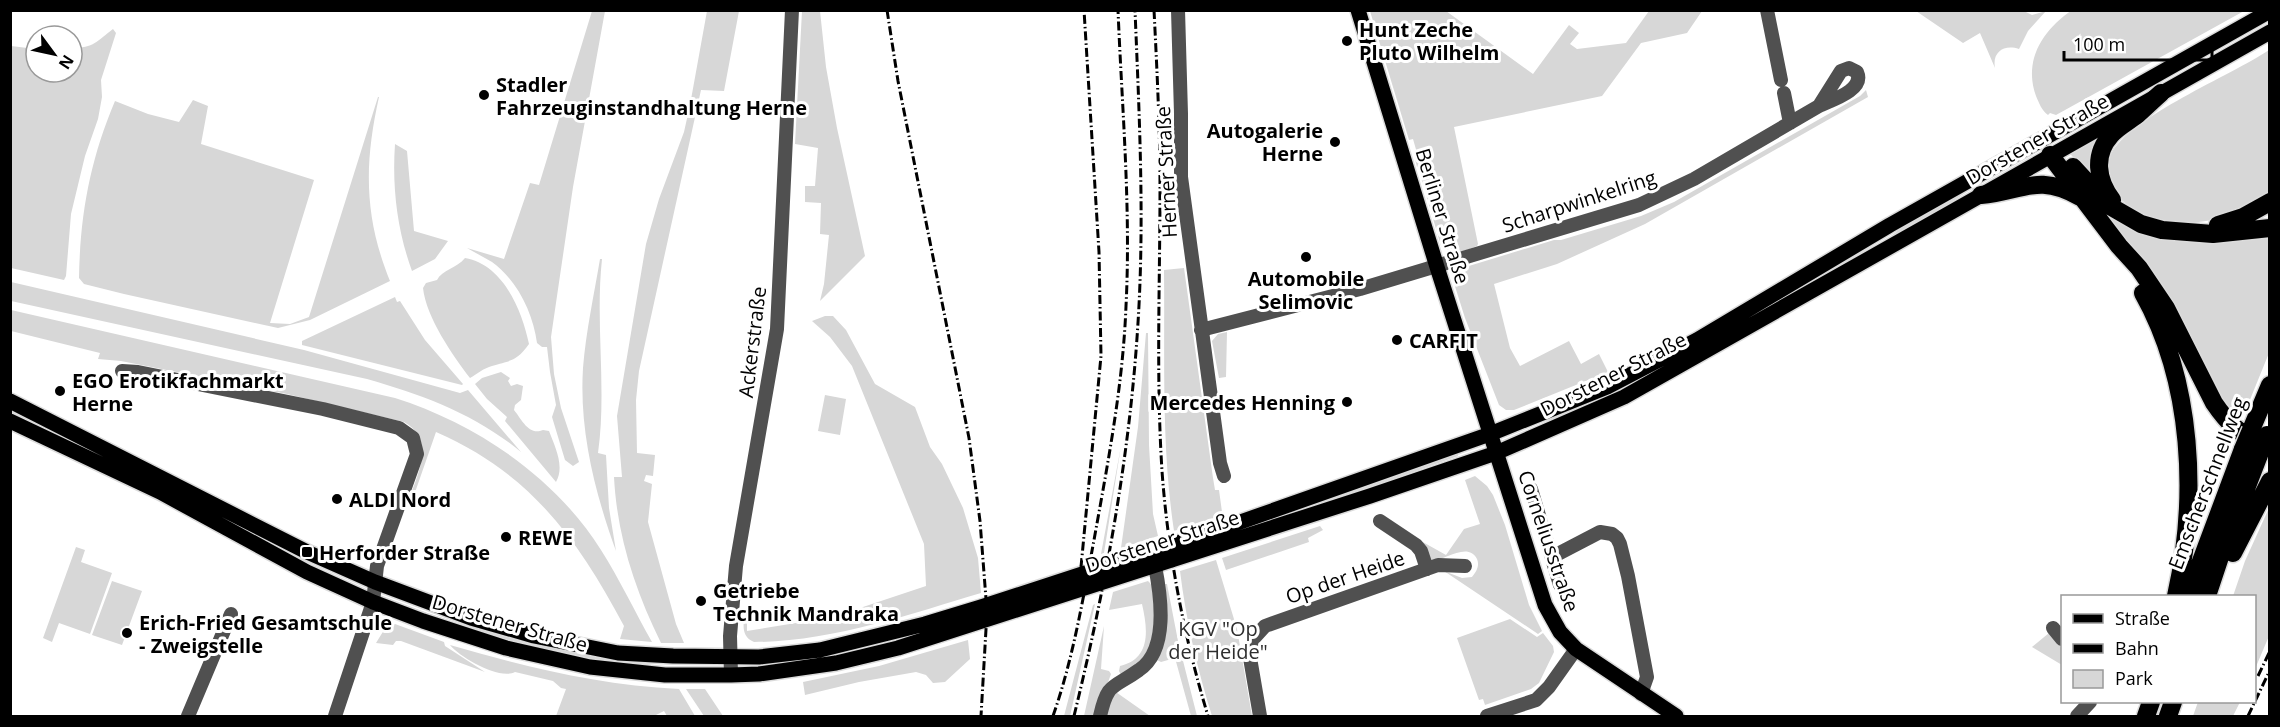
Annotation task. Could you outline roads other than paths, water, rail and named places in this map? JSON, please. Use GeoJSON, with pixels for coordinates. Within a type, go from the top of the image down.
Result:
{"type":"FeatureCollection","features":[{"type":"Feature","properties":{"kind":"highway"},"geometry":{"type":"LineString","coordinates":[[2122,213],[2100,181],[2098,167],[2101,153],[2112,134],[2161,93]]}},
{"type":"Feature","properties":{"kind":"highway"},"geometry":{"type":"LineString","coordinates":[[2051,144],[2084,200],[2139,268],[2166,308],[2222,415],[2232,427],[2242,434],[2260,440],[2208,595]]}},
{"type":"Feature","properties":{"kind":"highway"},"geometry":{"type":"LineString","coordinates":[[2051,144],[2101,199],[2141,224],[2162,230],[2213,234],[2270,228]]}},
{"type":"Feature","properties":{"kind":"highway"},"geometry":{"type":"LineString","coordinates":[[1981,195],[2003,193],[2022,186],[2038,184],[2061,188],[2084,200]]}},
{"type":"Feature","properties":{"kind":"highway"},"geometry":{"type":"LineString","coordinates":[[2181,232],[2206,229],[2243,217],[2270,202]]}},
{"type":"Feature","properties":{"kind":"highway"},"geometry":{"type":"LineString","coordinates":[[2119,246],[2154,312],[2173,372],[2184,421],[2190,470],[2189,516],[2176,595]]}},
{"type":"Feature","properties":{"kind":"highway","name":"Emscherschnellweg"},"geometry":{"type":"LineString","coordinates":[[2189,595],[2260,440],[2270,385]]}},
{"type":"Feature","properties":{"kind":"highway"},"geometry":{"type":"LineString","coordinates":[[2217,595],[2232,556],[2270,481]]}},
{"type":"Feature","properties":{"kind":"main road","name":"Berliner Straße"},"geometry":{"type":"LineString","coordinates":[[1358,10],[1490,434]]}},
{"type":"Feature","properties":{"kind":"main road","name":"Dorstener Straße"},"geometry":{"type":"LineString","coordinates":[[10,401],[314,556],[471,618],[585,648],[654,655],[759,657],[820,650],[925,624],[1249,520],[1490,434],[1607,387],[1668,356],[2051,144],[2270,11]]}},
{"type":"Feature","properties":{"kind":"main road","name":"Dorstener Straße"},"geometry":{"type":"LineString","coordinates":[[10,421],[160,492],[280,559],[373,602],[464,635],[538,656],[590,667],[665,675],[759,674],[836,663],[898,648],[1496,453],[1624,397],[1981,195],[2051,144],[2161,93],[2270,32]]}},
{"type":"Feature","properties":{"kind":"main road","name":"Corneliusstraße"},"geometry":{"type":"LineString","coordinates":[[1490,434],[1545,605],[1560,632],[1576,649],[1676,717]]}},
{"type":"Feature","properties":{"kind":"street","name":"Ackerstraße"},"geometry":{"type":"LineString","coordinates":[[731,675],[729,657],[736,566],[777,329],[792,10]]}},
{"type":"Feature","properties":{"kind":"street","name":"Herner Straße"},"geometry":{"type":"LineString","coordinates":[[1178,10],[1181,177],[1220,463],[1224,476]]}},
{"type":"Feature","properties":{"kind":"street"},"geometry":{"type":"LineString","coordinates":[[1767,10],[1790,123]]}},
{"type":"Feature","properties":{"kind":"street","name":"Scharpwinkelring"},"geometry":{"type":"LineString","coordinates":[[1437,267],[1646,203],[1695,179],[1819,106]]}},
{"type":"Feature","properties":{"kind":"street"},"geometry":{"type":"LineString","coordinates":[[1201,330],[1437,267]]}},
{"type":"Feature","properties":{"kind":"street"},"geometry":{"type":"LineString","coordinates":[[122,371],[138,372],[323,409],[399,428],[408,432],[413,438],[417,454],[381,555],[373,602],[335,717]]}},
{"type":"Feature","properties":{"kind":"street","name":"Corneliusstraße"},"geometry":{"type":"LineString","coordinates":[[1531,489],[1560,585]]}},
{"type":"Feature","properties":{"kind":"street","name":"Op der Heide"},"geometry":{"type":"LineString","coordinates":[[1380,521],[1416,545],[1421,551],[1427,569]]}},
{"type":"Feature","properties":{"kind":"street","name":"Corneliusstraße"},"geometry":{"type":"LineString","coordinates":[[1552,557],[1600,532],[1606,532],[1617,538],[1628,576],[1647,677],[1641,694]]}},
{"type":"Feature","properties":{"kind":"street","name":"Op der Heide"},"geometry":{"type":"LineString","coordinates":[[1260,717],[1250,652],[1258,632],[1265,626],[1438,565],[1465,566]]}},
{"type":"Feature","properties":{"kind":"street"},"geometry":{"type":"LineString","coordinates":[[1100,717],[1109,690],[1140,670],[1149,661],[1157,646],[1160,591],[1155,566]]}},
{"type":"Feature","properties":{"kind":"street"},"geometry":{"type":"LineString","coordinates":[[188,717],[231,614]]}},
{"type":"Feature","properties":{"kind":"street"},"geometry":{"type":"LineString","coordinates":[[1487,717],[1536,700],[1549,687],[1576,649]]}},
{"type":"Feature","properties":{"kind":"street"},"geometry":{"type":"LineString","coordinates":[[2076,717],[2089,703]]}},
{"type":"Feature","properties":{"kind":"railway"},"geometry":{"type":"LineString","coordinates":[[887,10],[898,81],[969,438],[980,521],[987,612],[981,716]]}},
{"type":"Feature","properties":{"kind":"railway"},"geometry":{"type":"LineString","coordinates":[[1081,567],[1101,356],[1099,252],[1084,10]]}},
{"type":"Feature","properties":{"kind":"railway"},"geometry":{"type":"LineString","coordinates":[[1053,716],[1072,651],[1081,607],[1109,453],[1122,365],[1127,232],[1118,10]]}},
{"type":"Feature","properties":{"kind":"railway"},"geometry":{"type":"LineString","coordinates":[[1074,716],[1097,614],[1116,512],[1136,357],[1141,231],[1135,10]]}},
{"type":"Feature","properties":{"kind":"railway"},"geometry":{"type":"LineString","coordinates":[[1154,10],[1160,188],[1159,365],[1162,471],[1168,533],[1178,595],[1208,716]]}},
{"type":"Feature","properties":{"kind":"railway"},"geometry":{"type":"LineString","coordinates":[[2258,676],[2270,651]]}},
{"type":"Feature","properties":{"kind":"railway"},"geometry":{"type":"LineString","coordinates":[[2256,699],[2270,670]]}},
{"type":"Feature","properties":{"kind":"railway"},"geometry":{"type":"LineString","coordinates":[[2248,716],[2254,703]]}},
{"type":"Feature","properties":{"kind":"place","name":"Hunt Zeche Pluto Wilhelm"},"geometry":{"type":"Point","coordinates":[1347,41]}},
{"type":"Feature","properties":{"kind":"place","name":"Stadler Fahrzeuginstandhaltung Herne"},"geometry":{"type":"Point","coordinates":[484,95]}},
{"type":"Feature","properties":{"kind":"place","name":"Autogalerie Herne"},"geometry":{"type":"Point","coordinates":[1335,142]}},
{"type":"Feature","properties":{"kind":"place","name":"Automobile Selimovic"},"geometry":{"type":"Point","coordinates":[1306,257]}},
{"type":"Feature","properties":{"kind":"place","name":"CARFIT"},"geometry":{"type":"Point","coordinates":[1397,340]}},
{"type":"Feature","properties":{"kind":"place","name":"EGO Erotikfachmarkt Herne"},"geometry":{"type":"Point","coordinates":[60,391]}},
{"type":"Feature","properties":{"kind":"place","name":"Mercedes Henning"},"geometry":{"type":"Point","coordinates":[1347,402]}},
{"type":"Feature","properties":{"kind":"place","name":"ALDI Nord"},"geometry":{"type":"Point","coordinates":[337,499]}},
{"type":"Feature","properties":{"kind":"place","name":"REWE"},"geometry":{"type":"Point","coordinates":[506,537]}},
{"type":"Feature","properties":{"kind":"place","name":"Herforder Straße"},"geometry":{"type":"Point","coordinates":[307,552]}},
{"type":"Feature","properties":{"kind":"place","name":"Getriebe Technik Mandraka"},"geometry":{"type":"Point","coordinates":[701,601]}},
{"type":"Feature","properties":{"kind":"place","name":"Erich-Fried Gesamtschule - Zweigstelle"},"geometry":{"type":"Point","coordinates":[127,633]}},
{"type":"Feature","properties":{"kind":"park label","name":"KGV \"Op der Heide\""},"geometry":{"type":"Point","coordinates":[1218,640]}}]}
